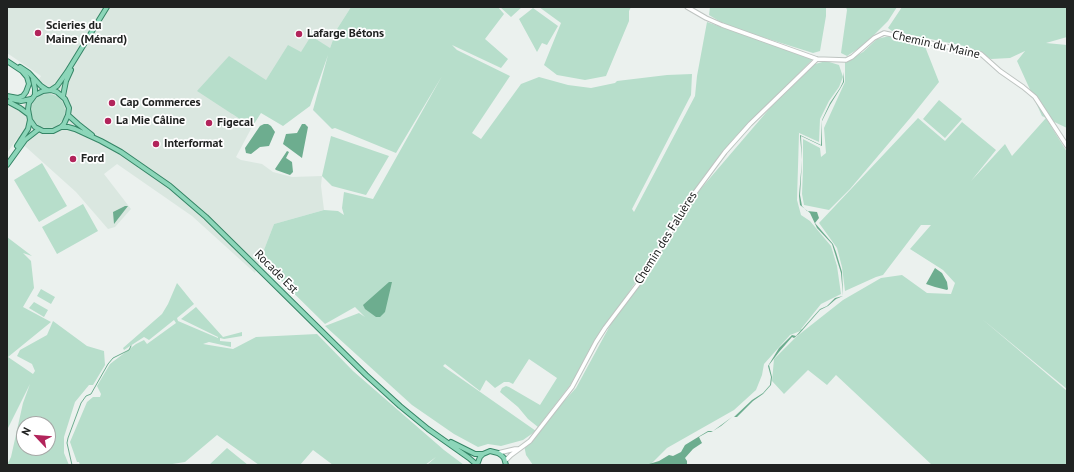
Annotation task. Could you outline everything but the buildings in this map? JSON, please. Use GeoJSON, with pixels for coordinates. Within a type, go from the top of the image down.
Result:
{"type":"FeatureCollection","features":[{"type":"Feature","properties":{"kind":"main road"},"geometry":{"type":"LineString","coordinates":[[7,96],[21,101],[49,90],[62,79],[106,7]]}},
{"type":"Feature","properties":{"kind":"main road"},"geometry":{"type":"LineString","coordinates":[[63,96],[66,81],[79,53]]}},
{"type":"Feature","properties":{"kind":"main road"},"geometry":{"type":"LineString","coordinates":[[7,60],[32,76],[41,86],[63,96],[69,108],[67,120],[61,127],[52,131],[43,131],[30,120],[28,109],[33,97],[35,83],[32,76]]}},
{"type":"Feature","properties":{"kind":"main road"},"geometry":{"type":"LineString","coordinates":[[7,60],[22,71],[27,77],[29,84],[26,92],[22,96],[18,98],[7,96]]}},
{"type":"Feature","properties":{"kind":"main road"},"geometry":{"type":"LineString","coordinates":[[7,101],[28,114]]}},
{"type":"Feature","properties":{"kind":"main road"},"geometry":{"type":"LineString","coordinates":[[68,115],[101,141]]}},
{"type":"Feature","properties":{"kind":"main road"},"geometry":{"type":"LineString","coordinates":[[7,160],[27,132],[30,120]]}},
{"type":"Feature","properties":{"kind":"main road"},"geometry":{"type":"LineString","coordinates":[[61,127],[75,129],[101,141]]}},
{"type":"Feature","properties":{"kind":"main road"},"geometry":{"type":"LineString","coordinates":[[7,165],[25,140],[39,129]]}},
{"type":"Feature","properties":{"kind":"main road","name":"Rocade Est"},"geometry":{"type":"LineString","coordinates":[[101,141],[152,172],[206,217],[366,375],[428,429],[477,465]]}},
{"type":"Feature","properties":{"kind":"main road","name":"Rocade Est"},"geometry":{"type":"LineString","coordinates":[[428,429],[475,454],[483,454],[490,451],[498,453]]}},
{"type":"Feature","properties":{"kind":"main road"},"geometry":{"type":"LineString","coordinates":[[498,453],[504,458],[506,463]]}},
{"type":"Feature","properties":{"kind":"main road"},"geometry":{"type":"LineString","coordinates":[[477,465],[483,454]]}},
{"type":"Feature","properties":{"kind":"street","name":"Chemin du Maine"},"geometry":{"type":"LineString","coordinates":[[687,7],[722,25],[817,59],[846,60],[852,57],[874,38],[884,33],[981,54],[994,66],[1035,97],[1067,146]]}},
{"type":"Feature","properties":{"kind":"street","name":"Chemin des Faluères"},"geometry":{"type":"LineString","coordinates":[[506,463],[511,455],[530,441],[572,387],[596,342],[654,263],[696,190],[725,152],[746,128],[817,59]]}},
{"type":"Feature","properties":{"kind":"street","name":"Chemin des Faluères"},"geometry":{"type":"LineString","coordinates":[[498,453],[518,449]]}},
{"type":"Feature","properties":{"kind":"shaded area"},"geometry":{"type":"Polygon","coordinates":[[[7,7],[351,7],[337,29],[330,48],[301,52],[266,80],[232,114],[252,127],[236,157],[241,160],[262,164],[273,172],[292,177],[322,176],[321,186],[324,210],[274,224],[255,273],[192,216],[117,164],[104,174],[131,209],[115,227],[108,229],[76,192],[17,139],[7,153],[7,105],[20,111],[41,76],[7,53],[7,7]]]}},
{"type":"Feature","properties":{"kind":"shaded area"},"geometry":{"type":"Polygon","coordinates":[[[351,7],[498,7],[504,14],[485,39],[508,59],[501,68],[452,45],[457,50],[510,76],[472,133],[481,139],[521,84],[539,77],[568,85],[591,88],[615,83],[617,81],[667,75],[692,74],[691,95],[632,209],[634,212],[695,96],[697,76],[707,22],[813,59],[735,137],[702,179],[585,358],[574,380],[538,427],[500,392],[502,388],[506,386],[540,405],[557,378],[529,359],[513,384],[504,382],[495,388],[486,380],[480,391],[445,364],[443,366],[536,431],[523,440],[501,446],[488,444],[478,447],[454,434],[412,405],[325,326],[359,313],[365,317],[355,307],[325,324],[260,260],[274,224],[324,210],[338,211],[344,215],[342,208],[344,192],[373,199],[442,76],[396,153],[335,128],[332,129],[313,110],[328,55],[310,106],[283,126],[261,113],[252,127],[197,91],[229,56],[266,80],[288,45],[301,52],[311,36],[330,48],[337,29],[351,7]]]}},
{"type":"Feature","properties":{"kind":"shaded area"},"geometry":{"type":"Polygon","coordinates":[[[500,7],[522,7],[511,17],[500,7]]]}},
{"type":"Feature","properties":{"kind":"shaded area"},"geometry":{"type":"Polygon","coordinates":[[[539,7],[631,7],[629,11],[629,21],[606,76],[585,80],[557,75],[544,65],[561,23],[539,7]]]}},
{"type":"Feature","properties":{"kind":"shaded area"},"geometry":{"type":"Polygon","coordinates":[[[710,7],[826,7],[826,16],[820,51],[813,53],[727,26],[709,15],[710,7]]]}},
{"type":"Feature","properties":{"kind":"shaded area"},"geometry":{"type":"Polygon","coordinates":[[[846,7],[897,7],[888,21],[864,45],[847,56],[841,53],[847,10],[846,7]]]}},
{"type":"Feature","properties":{"kind":"shaded area"},"geometry":{"type":"Polygon","coordinates":[[[902,7],[1067,7],[1067,37],[1046,43],[1067,45],[1067,128],[1042,116],[1017,61],[1025,51],[1010,58],[991,59],[969,47],[892,31],[888,28],[902,7]]]}},
{"type":"Feature","properties":{"kind":"shaded area"},"geometry":{"type":"Polygon","coordinates":[[[533,8],[558,26],[547,45],[542,43],[537,52],[519,19],[533,8]]]}},
{"type":"Feature","properties":{"kind":"shaded area"},"geometry":{"type":"Polygon","coordinates":[[[889,36],[906,42],[924,44],[939,82],[850,189],[829,210],[804,205],[802,194],[803,139],[820,148],[821,157],[826,153],[824,128],[845,82],[845,62],[863,52],[877,39],[889,36]]]}},
{"type":"Feature","properties":{"kind":"shaded area"},"geometry":{"type":"Polygon","coordinates":[[[826,61],[839,65],[843,77],[839,87],[829,101],[820,119],[819,142],[797,132],[799,133],[797,200],[801,215],[810,221],[831,246],[837,266],[841,294],[821,304],[801,329],[803,330],[790,335],[764,364],[762,375],[756,390],[734,410],[667,448],[650,465],[533,465],[526,455],[524,445],[576,388],[619,309],[677,229],[698,192],[770,108],[815,64],[826,61]]]}},
{"type":"Feature","properties":{"kind":"shaded area"},"geometry":{"type":"Polygon","coordinates":[[[843,72],[844,82],[822,121],[822,146],[801,136],[802,160],[800,135],[821,145],[822,120],[830,103],[843,82],[843,72]]]}},
{"type":"Feature","properties":{"kind":"shaded area"},"geometry":{"type":"Polygon","coordinates":[[[51,94],[58,96],[63,101],[65,111],[63,121],[58,126],[45,128],[38,126],[33,121],[31,108],[33,101],[38,96],[51,94]]]}},
{"type":"Feature","properties":{"kind":"shaded area"},"geometry":{"type":"Polygon","coordinates":[[[939,100],[962,119],[945,138],[923,119],[939,100]]]}},
{"type":"Feature","properties":{"kind":"shaded area"},"geometry":{"type":"Polygon","coordinates":[[[918,118],[945,141],[962,122],[996,150],[971,181],[1005,144],[1012,156],[1046,118],[1067,152],[1067,389],[982,319],[1067,391],[1067,465],[932,465],[836,375],[827,385],[808,370],[784,394],[772,381],[774,359],[796,337],[843,300],[881,278],[902,275],[927,293],[951,294],[955,283],[943,270],[910,249],[931,225],[921,225],[883,275],[845,291],[842,267],[837,248],[819,223],[918,118]]]}},
{"type":"Feature","properties":{"kind":"shaded area"},"geometry":{"type":"Polygon","coordinates":[[[264,124],[271,126],[275,132],[269,146],[260,147],[251,154],[246,153],[245,148],[260,126],[264,124]]]}},
{"type":"Feature","properties":{"kind":"shaded area"},"geometry":{"type":"Polygon","coordinates":[[[302,124],[305,124],[308,127],[302,158],[283,144],[286,134],[297,133],[302,124]]]}},
{"type":"Feature","properties":{"kind":"shaded area"},"geometry":{"type":"Polygon","coordinates":[[[331,136],[389,156],[366,195],[332,186],[322,176],[331,136]]]}},
{"type":"Feature","properties":{"kind":"shaded area"},"geometry":{"type":"Polygon","coordinates":[[[287,151],[289,152],[286,158],[292,162],[293,172],[290,175],[275,169],[287,151]]]}},
{"type":"Feature","properties":{"kind":"shaded area"},"geometry":{"type":"Polygon","coordinates":[[[802,160],[800,195],[802,206],[805,209],[800,205],[799,196],[802,160]]]}},
{"type":"Feature","properties":{"kind":"shaded area"},"geometry":{"type":"Polygon","coordinates":[[[42,163],[67,206],[39,222],[14,180],[42,163]]]}},
{"type":"Feature","properties":{"kind":"shaded area"},"geometry":{"type":"Polygon","coordinates":[[[83,204],[98,231],[57,254],[42,227],[83,204]]]}},
{"type":"Feature","properties":{"kind":"shaded area"},"geometry":{"type":"Polygon","coordinates":[[[128,206],[114,224],[113,212],[128,206]]]}},
{"type":"Feature","properties":{"kind":"shaded area"},"geometry":{"type":"Polygon","coordinates":[[[808,211],[817,212],[819,218],[815,223],[833,244],[842,272],[843,296],[841,273],[832,244],[817,228],[808,211]]]}},
{"type":"Feature","properties":{"kind":"shaded area"},"geometry":{"type":"Polygon","coordinates":[[[7,237],[32,256],[23,253],[31,261],[34,288],[23,307],[51,322],[8,357],[33,374],[35,371],[32,364],[17,356],[20,350],[47,335],[53,321],[87,346],[104,351],[105,365],[93,385],[89,385],[75,402],[64,437],[64,453],[69,465],[7,465],[11,457],[16,434],[16,456],[56,456],[56,416],[20,416],[30,384],[7,430],[7,237]]]}},
{"type":"Feature","properties":{"kind":"shaded area"},"geometry":{"type":"Polygon","coordinates":[[[935,268],[942,273],[947,282],[947,290],[926,284],[935,268]]]}},
{"type":"Feature","properties":{"kind":"shaded area"},"geometry":{"type":"Polygon","coordinates":[[[389,282],[392,282],[385,312],[380,317],[376,317],[365,309],[363,305],[389,282]]]}},
{"type":"Feature","properties":{"kind":"shaded area"},"geometry":{"type":"Polygon","coordinates":[[[177,283],[194,304],[177,318],[178,321],[218,338],[181,319],[196,307],[223,337],[242,332],[242,336],[224,339],[220,338],[220,341],[231,342],[231,347],[209,342],[203,344],[233,349],[256,337],[317,334],[353,371],[444,450],[464,465],[427,465],[436,457],[425,465],[333,465],[313,450],[300,465],[259,465],[217,435],[185,462],[166,465],[80,465],[79,462],[77,462],[70,442],[87,402],[93,397],[100,397],[101,394],[97,386],[110,364],[136,344],[144,340],[147,344],[176,323],[174,320],[149,340],[144,337],[124,350],[123,348],[162,314],[177,283]]]}},
{"type":"Feature","properties":{"kind":"shaded area"},"geometry":{"type":"Polygon","coordinates":[[[41,289],[55,297],[51,304],[37,296],[41,289]]]}},
{"type":"Feature","properties":{"kind":"shaded area"},"geometry":{"type":"Polygon","coordinates":[[[843,296],[836,299],[828,306],[820,310],[799,334],[794,338],[792,337],[769,365],[772,377],[771,385],[763,394],[753,401],[737,417],[734,417],[752,400],[763,393],[770,385],[771,377],[768,366],[779,348],[792,335],[796,336],[820,309],[827,306],[835,298],[843,296]]]}},
{"type":"Feature","properties":{"kind":"shaded area"},"geometry":{"type":"Polygon","coordinates":[[[34,302],[48,310],[44,317],[29,308],[34,302]]]}},
{"type":"Feature","properties":{"kind":"shaded area"},"geometry":{"type":"Polygon","coordinates":[[[708,431],[713,431],[699,437],[702,443],[693,449],[685,458],[687,465],[649,465],[669,455],[673,456],[681,452],[685,445],[708,431]]]}},
{"type":"Feature","properties":{"kind":"shaded area"},"geometry":{"type":"Polygon","coordinates":[[[227,448],[248,465],[209,465],[227,448]]]}},
{"type":"Feature","properties":{"kind":"waterway"},"geometry":{"type":"LineString","coordinates":[[72,465],[67,443],[81,403],[86,396],[91,394],[113,358],[129,350],[131,346]]}},
{"type":"Feature","properties":{"kind":"place","name":"Scieries du Maine (Ménard)"},"geometry":{"type":"Point","coordinates":[38,33]}},
{"type":"Feature","properties":{"kind":"place","name":"Lafarge Bétons"},"geometry":{"type":"Point","coordinates":[299,34]}},
{"type":"Feature","properties":{"kind":"place","name":"Cap Commerces"},"geometry":{"type":"Point","coordinates":[112,103]}},
{"type":"Feature","properties":{"kind":"place","name":"La Mie Câline"},"geometry":{"type":"Point","coordinates":[108,121]}},
{"type":"Feature","properties":{"kind":"place","name":"Figecal"},"geometry":{"type":"Point","coordinates":[209,123]}},
{"type":"Feature","properties":{"kind":"place","name":"Interformat"},"geometry":{"type":"Point","coordinates":[156,144]}},
{"type":"Feature","properties":{"kind":"place","name":"Ford"},"geometry":{"type":"Point","coordinates":[73,159]}}]}
